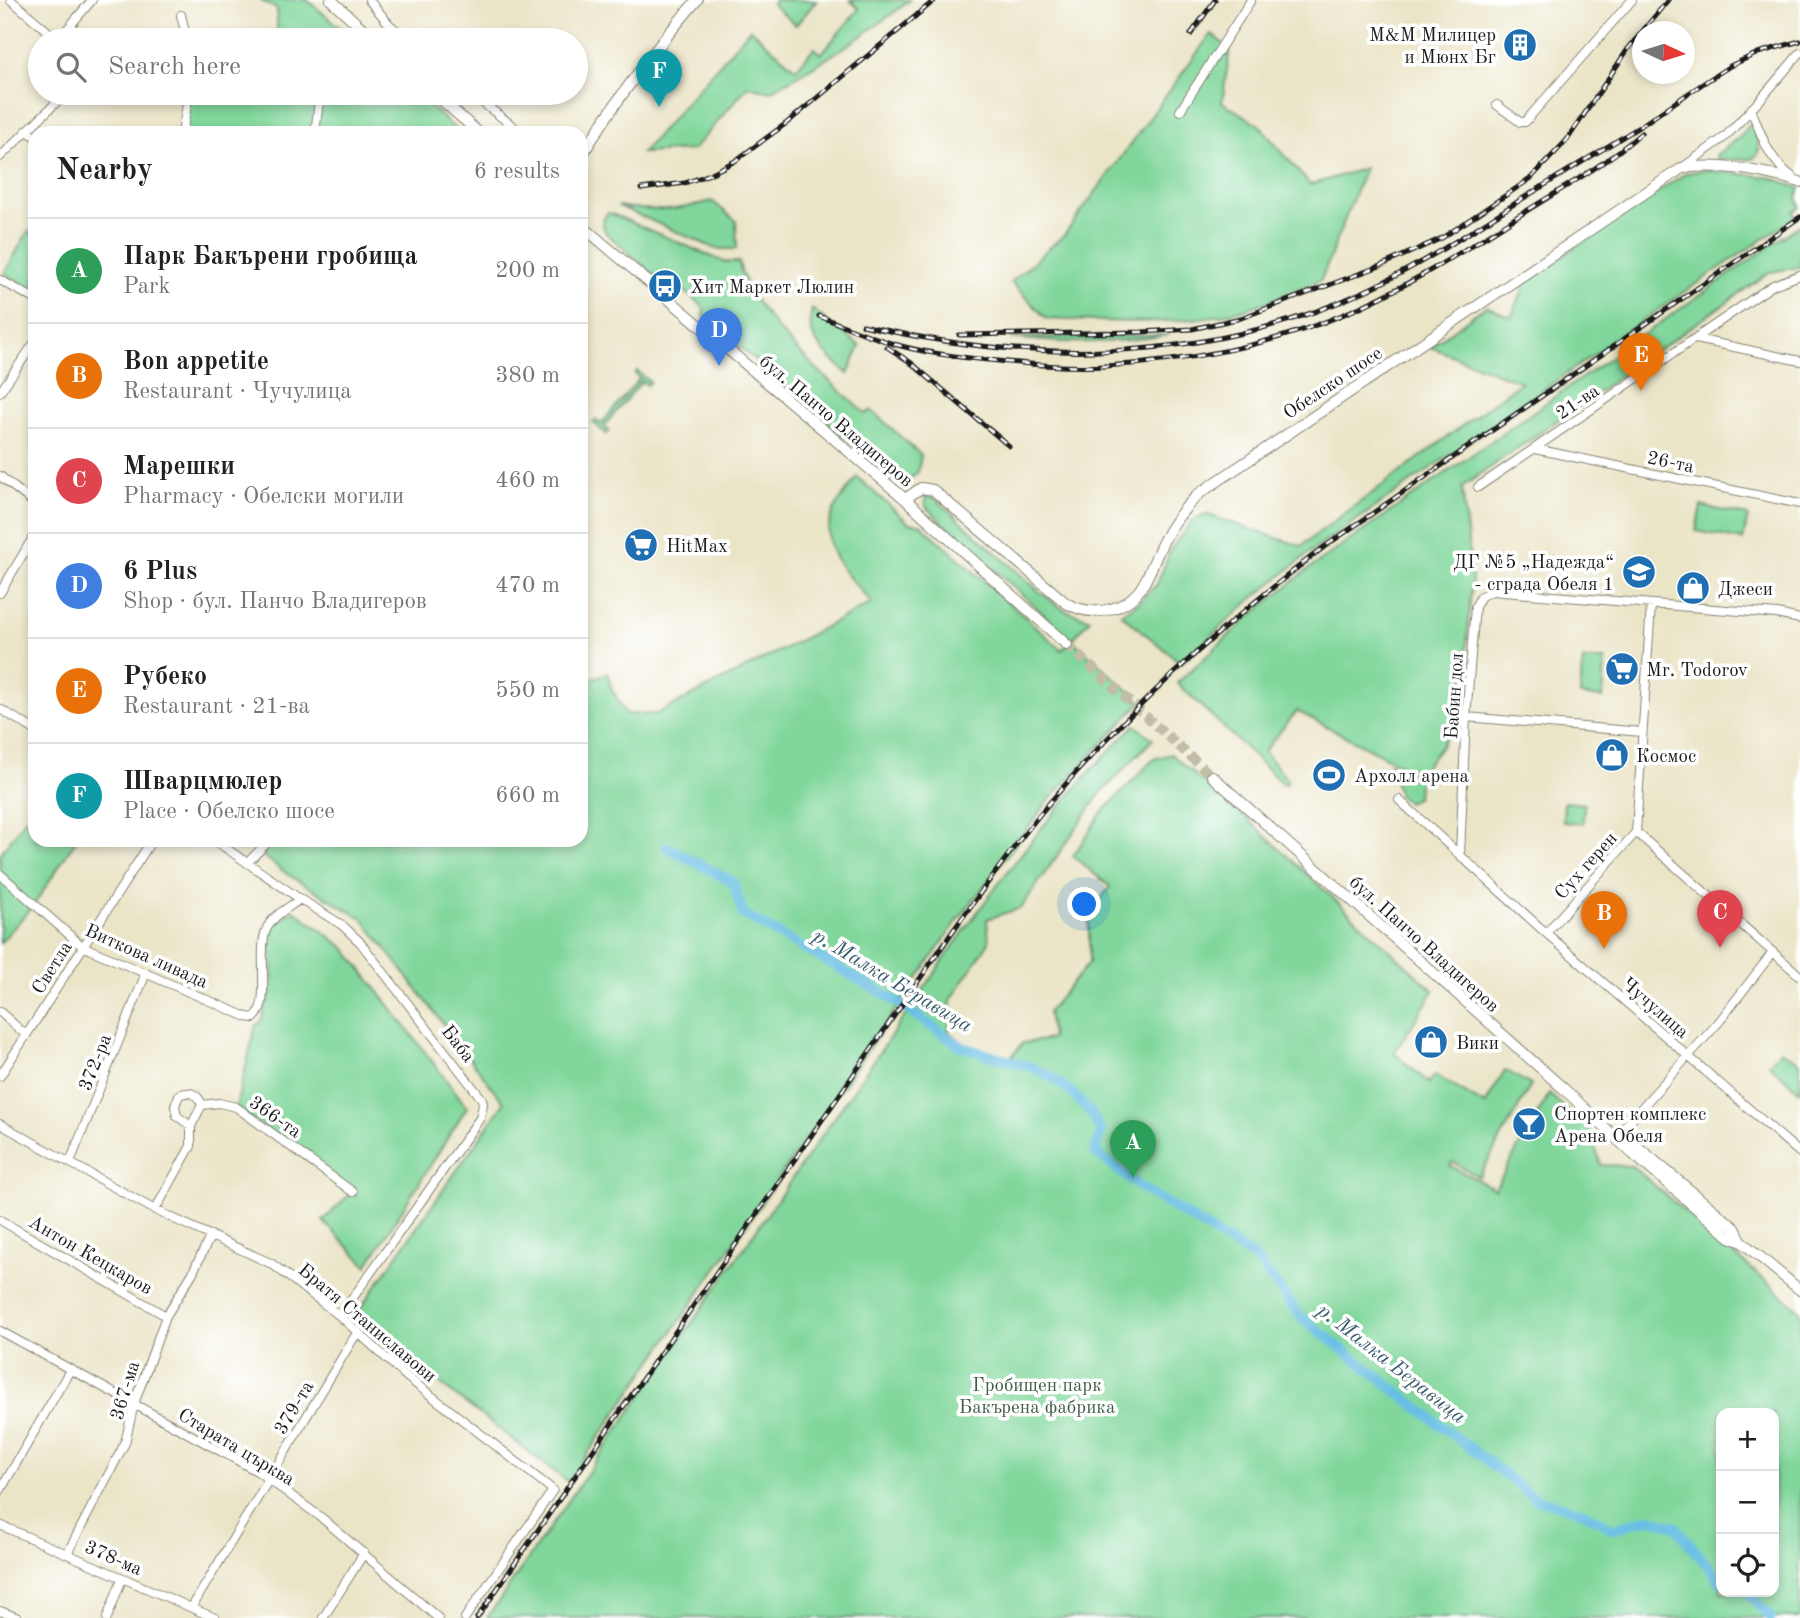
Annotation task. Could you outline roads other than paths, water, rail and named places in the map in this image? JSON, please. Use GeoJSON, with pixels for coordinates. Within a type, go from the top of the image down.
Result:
{"type":"FeatureCollection","features":[{"type":"Feature","properties":{"kind":"street"},"geometry":{"type":"LineString","coordinates":[[11,0],[44,28]]}},
{"type":"Feature","properties":{"kind":"street"},"geometry":{"type":"LineString","coordinates":[[68,28],[92,0]]}},
{"type":"Feature","properties":{"kind":"street"},"geometry":{"type":"LineString","coordinates":[[331,0],[362,28]]}},
{"type":"Feature","properties":{"kind":"street"},"geometry":{"type":"LineString","coordinates":[[369,0],[394,28]]}},
{"type":"Feature","properties":{"kind":"street"},"geometry":{"type":"LineString","coordinates":[[588,145],[651,53],[697,0]]}},
{"type":"Feature","properties":{"kind":"street"},"geometry":{"type":"LineString","coordinates":[[1180,111],[1251,0]]}},
{"type":"Feature","properties":{"kind":"street"},"geometry":{"type":"LineString","coordinates":[[1497,104],[1520,122],[1525,122],[1632,0]]}},
{"type":"Feature","properties":{"kind":"street"},"geometry":{"type":"LineString","coordinates":[[181,15],[184,28]]}},
{"type":"Feature","properties":{"kind":"street","name":"Обелско шосе"},"geometry":{"type":"LineString","coordinates":[[905,499],[921,488],[933,490],[1066,603],[1087,612],[1111,610],[1126,603],[1142,586],[1177,519],[1200,492],[1682,168],[1725,136],[1800,53]]}},
{"type":"Feature","properties":{"kind":"street"},"geometry":{"type":"LineString","coordinates":[[31,126],[53,105]]}},
{"type":"Feature","properties":{"kind":"street"},"geometry":{"type":"LineString","coordinates":[[182,126],[187,105]]}},
{"type":"Feature","properties":{"kind":"street"},"geometry":{"type":"LineString","coordinates":[[315,126],[318,105]]}},
{"type":"Feature","properties":{"kind":"street"},"geometry":{"type":"LineString","coordinates":[[448,105],[471,126]]}},
{"type":"Feature","properties":{"kind":"street"},"geometry":{"type":"LineString","coordinates":[[486,105],[513,126]]}},
{"type":"Feature","properties":{"kind":"street"},"geometry":{"type":"LineString","coordinates":[[1751,109],[1768,153],[1779,168],[1799,181]]}},
{"type":"Feature","properties":{"kind":"street"},"geometry":{"type":"LineString","coordinates":[[0,157],[27,130]]}},
{"type":"Feature","properties":{"kind":"street"},"geometry":{"type":"LineString","coordinates":[[1682,168],[1700,166],[1760,171],[1799,181]]}},
{"type":"Feature","properties":{"kind":"street","name":"бул. Панчо Владигеров"},"geometry":{"type":"LineString","coordinates":[[588,231],[905,499],[1067,645]]}},
{"type":"Feature","properties":{"kind":"street","name":"21-ва"},"geometry":{"type":"LineString","coordinates":[[1478,487],[1773,285],[1800,275]]}},
{"type":"Feature","properties":{"kind":"street"},"geometry":{"type":"LineString","coordinates":[[0,280],[28,295]]}},
{"type":"Feature","properties":{"kind":"street"},"geometry":{"type":"LineString","coordinates":[[1696,339],[1800,361]]}},
{"type":"Feature","properties":{"kind":"street"},"geometry":{"type":"LineString","coordinates":[[0,392],[28,352]]}},
{"type":"Feature","properties":{"kind":"street","name":"26-та"},"geometry":{"type":"LineString","coordinates":[[1535,449],[1800,504]]}},
{"type":"Feature","properties":{"kind":"street"},"geometry":{"type":"LineString","coordinates":[[0,476],[28,498]]}},
{"type":"Feature","properties":{"kind":"street"},"geometry":{"type":"LineString","coordinates":[[0,593],[28,546]]}},
{"type":"Feature","properties":{"kind":"street","name":"Бабин дол"},"geometry":{"type":"LineString","coordinates":[[1460,854],[1466,717],[1475,607],[1481,596],[1492,591],[1651,605]]}},
{"type":"Feature","properties":{"kind":"street"},"geometry":{"type":"LineString","coordinates":[[1651,605],[1800,618]]}},
{"type":"Feature","properties":{"kind":"street","name":"Сух герен"},"geometry":{"type":"LineString","coordinates":[[1546,933],[1636,832],[1651,605]]}},
{"type":"Feature","properties":{"kind":"street"},"geometry":{"type":"LineString","coordinates":[[0,709],[28,726]]}},
{"type":"Feature","properties":{"kind":"street"},"geometry":{"type":"LineString","coordinates":[[1466,717],[1642,732]]}},
{"type":"Feature","properties":{"kind":"street","name":"бул. Панчо Владигеров"},"geometry":{"type":"LineString","coordinates":[[1212,776],[1633,1154],[1730,1237],[1742,1242],[1800,1290]]}},
{"type":"Feature","properties":{"kind":"street","name":"Чучулица"},"geometry":{"type":"LineString","coordinates":[[1399,800],[1546,933],[1800,1153]]}},
{"type":"Feature","properties":{"kind":"street"},"geometry":{"type":"LineString","coordinates":[[1636,832],[1800,976]]}},
{"type":"Feature","properties":{"kind":"street","name":"Светла"},"geometry":{"type":"LineString","coordinates":[[0,1076],[147,847]]}},
{"type":"Feature","properties":{"kind":"street","name":"Баба"},"geometry":{"type":"LineString","coordinates":[[224,847],[342,925],[360,942],[482,1098],[480,1118],[341,1316]]}},
{"type":"Feature","properties":{"kind":"street"},"geometry":{"type":"LineString","coordinates":[[247,863],[263,847]]}},
{"type":"Feature","properties":{"kind":"street","name":"Виткова ливада"},"geometry":{"type":"LineString","coordinates":[[0,874],[82,946],[254,1018],[261,1005],[266,929],[273,919],[300,899]]}},
{"type":"Feature","properties":{"kind":"street"},"geometry":{"type":"LineString","coordinates":[[1616,1136],[1718,1023],[1773,952]]}},
{"type":"Feature","properties":{"kind":"street","name":"372-ра"},"geometry":{"type":"LineString","coordinates":[[70,1162],[146,973]]}},
{"type":"Feature","properties":{"kind":"street"},"geometry":{"type":"LineString","coordinates":[[0,1012],[26,1035]]}},
{"type":"Feature","properties":{"kind":"street"},"geometry":{"type":"LineString","coordinates":[[155,1210],[191,1146],[191,1126],[202,1105],[200,1099],[190,1093],[179,1095],[175,1100],[177,1116],[191,1126]]}},
{"type":"Feature","properties":{"kind":"street","name":"366-та"},"geometry":{"type":"LineString","coordinates":[[202,1105],[236,1107],[353,1192]]}},
{"type":"Feature","properties":{"kind":"street","name":"Братя Станиславови"},"geometry":{"type":"LineString","coordinates":[[0,1124],[155,1210],[272,1264],[341,1316],[407,1377],[553,1490],[465,1618]]}},
{"type":"Feature","properties":{"kind":"street","name":"Антон Кецкаров"},"geometry":{"type":"LineString","coordinates":[[0,1220],[166,1316]]}},
{"type":"Feature","properties":{"kind":"street","name":"367-ма"},"geometry":{"type":"LineString","coordinates":[[67,1554],[125,1443],[134,1404],[166,1316],[211,1236]]}},
{"type":"Feature","properties":{"kind":"street","name":"Старата църква"},"geometry":{"type":"LineString","coordinates":[[0,1331],[268,1479],[322,1518],[438,1618]]}},
{"type":"Feature","properties":{"kind":"street","name":"379-та"},"geometry":{"type":"LineString","coordinates":[[192,1608],[358,1331]]}},
{"type":"Feature","properties":{"kind":"street"},"geometry":{"type":"LineString","coordinates":[[0,1491],[69,1370]]}},
{"type":"Feature","properties":{"kind":"street","name":"378-ма"},"geometry":{"type":"LineString","coordinates":[[0,1525],[215,1618]]}},
{"type":"Feature","properties":{"kind":"street"},"geometry":{"type":"LineString","coordinates":[[323,1618],[364,1553]]}},
{"type":"Feature","properties":{"kind":"street"},"geometry":{"type":"LineString","coordinates":[[107,1618],[122,1579]]}},
{"type":"Feature","properties":{"kind":"street"},"geometry":{"type":"LineString","coordinates":[[0,1611],[19,1618]]}},
{"type":"Feature","properties":{"kind":"waterway","name":"р. Малка Беравица"},"geometry":{"type":"LineString","coordinates":[[667,847],[733,882],[743,914],[886,995],[962,1047],[1031,1067],[1050,1076],[1070,1091],[1091,1113],[1101,1131],[1095,1152],[1137,1185],[1256,1259],[1301,1317],[1536,1499],[1584,1512],[1613,1529],[1649,1518],[1675,1526],[1716,1576]]}},
{"type":"Feature","properties":{"kind":"waterway","name":"р. Малка Беравица"},"geometry":{"type":"LineString","coordinates":[[1752,1597],[1771,1618]]}},
{"type":"Feature","properties":{"kind":"tunnel"},"geometry":{"type":"LineString","coordinates":[[1067,645],[1212,776]]}},
{"type":"Feature","properties":{"kind":"railway"},"geometry":{"type":"LineString","coordinates":[[641,189],[685,183],[735,161],[788,122],[935,0]]}},
{"type":"Feature","properties":{"kind":"railway"},"geometry":{"type":"LineString","coordinates":[[1191,34],[1215,0]]}},
{"type":"Feature","properties":{"kind":"railway"},"geometry":{"type":"LineString","coordinates":[[959,335],[1192,329],[1241,318],[1380,266],[1442,238],[1530,179],[1567,140],[1628,49],[1668,0]]}},
{"type":"Feature","properties":{"kind":"railway"},"geometry":{"type":"LineString","coordinates":[[863,325],[989,347],[1053,351],[1117,350],[1181,344],[1244,333],[1305,315],[1384,282],[1458,240],[1642,125],[1730,66],[1758,53],[1800,41]]}},
{"type":"Feature","properties":{"kind":"railway"},"geometry":{"type":"LineString","coordinates":[[819,316],[917,350],[964,358],[1032,364],[1135,364],[1226,351],[1314,326],[1407,284],[1577,180],[1641,133]]}},
{"type":"Feature","properties":{"kind":"railway"},"geometry":{"type":"LineString","coordinates":[[477,1618],[955,928],[1038,816],[1114,732],[1216,635],[1324,547],[1800,217]]}},
{"type":"Feature","properties":{"kind":"railway"},"geometry":{"type":"LineString","coordinates":[[887,347],[910,362],[1009,446]]}},
{"type":"Feature","properties":{"kind":"place","name":"М&M Mилицер и Мюнх Бг"},"geometry":{"type":"Point","coordinates":[1520,45]}},
{"type":"Feature","properties":{"kind":"place","name":"Шварцмюлер"},"geometry":{"type":"Point","coordinates":[659,107]}},
{"type":"Feature","properties":{"kind":"place","name":"Хит Маркет Люлин"},"geometry":{"type":"Point","coordinates":[665,286]}},
{"type":"Feature","properties":{"kind":"place","name":"6 Plus"},"geometry":{"type":"Point","coordinates":[719,366]}},
{"type":"Feature","properties":{"kind":"place","name":"Рубеко"},"geometry":{"type":"Point","coordinates":[1641,391]}},
{"type":"Feature","properties":{"kind":"place","name":"HitMax"},"geometry":{"type":"Point","coordinates":[641,545]}},
{"type":"Feature","properties":{"kind":"place","name":"ДГ №5 „Надежда“ - сграда Обеля 1"},"geometry":{"type":"Point","coordinates":[1639,572]}},
{"type":"Feature","properties":{"kind":"place","name":"Джеси"},"geometry":{"type":"Point","coordinates":[1693,588]}},
{"type":"Feature","properties":{"kind":"place","name":"Mr. Todorov"},"geometry":{"type":"Point","coordinates":[1622,669]}},
{"type":"Feature","properties":{"kind":"place","name":"Космос"},"geometry":{"type":"Point","coordinates":[1612,755]}},
{"type":"Feature","properties":{"kind":"place","name":"Архолл арена"},"geometry":{"type":"Point","coordinates":[1329,775]}},
{"type":"Feature","properties":{"kind":"place","name":"Марешки"},"geometry":{"type":"Point","coordinates":[1720,948]}},
{"type":"Feature","properties":{"kind":"place","name":"Bon appetite"},"geometry":{"type":"Point","coordinates":[1604,949]}},
{"type":"Feature","properties":{"kind":"place","name":"Вики"},"geometry":{"type":"Point","coordinates":[1431,1042]}},
{"type":"Feature","properties":{"kind":"place","name":"Спортен комплекс Арена Обеля"},"geometry":{"type":"Point","coordinates":[1529,1124]}},
{"type":"Feature","properties":{"kind":"place","name":"Парк Бакърени гробища"},"geometry":{"type":"Point","coordinates":[1133,1178]}},
{"type":"Feature","properties":{"kind":"park label","name":"Гробищен парк Бакърена фабрика"},"geometry":{"type":"Point","coordinates":[1037,1395]}}]}
